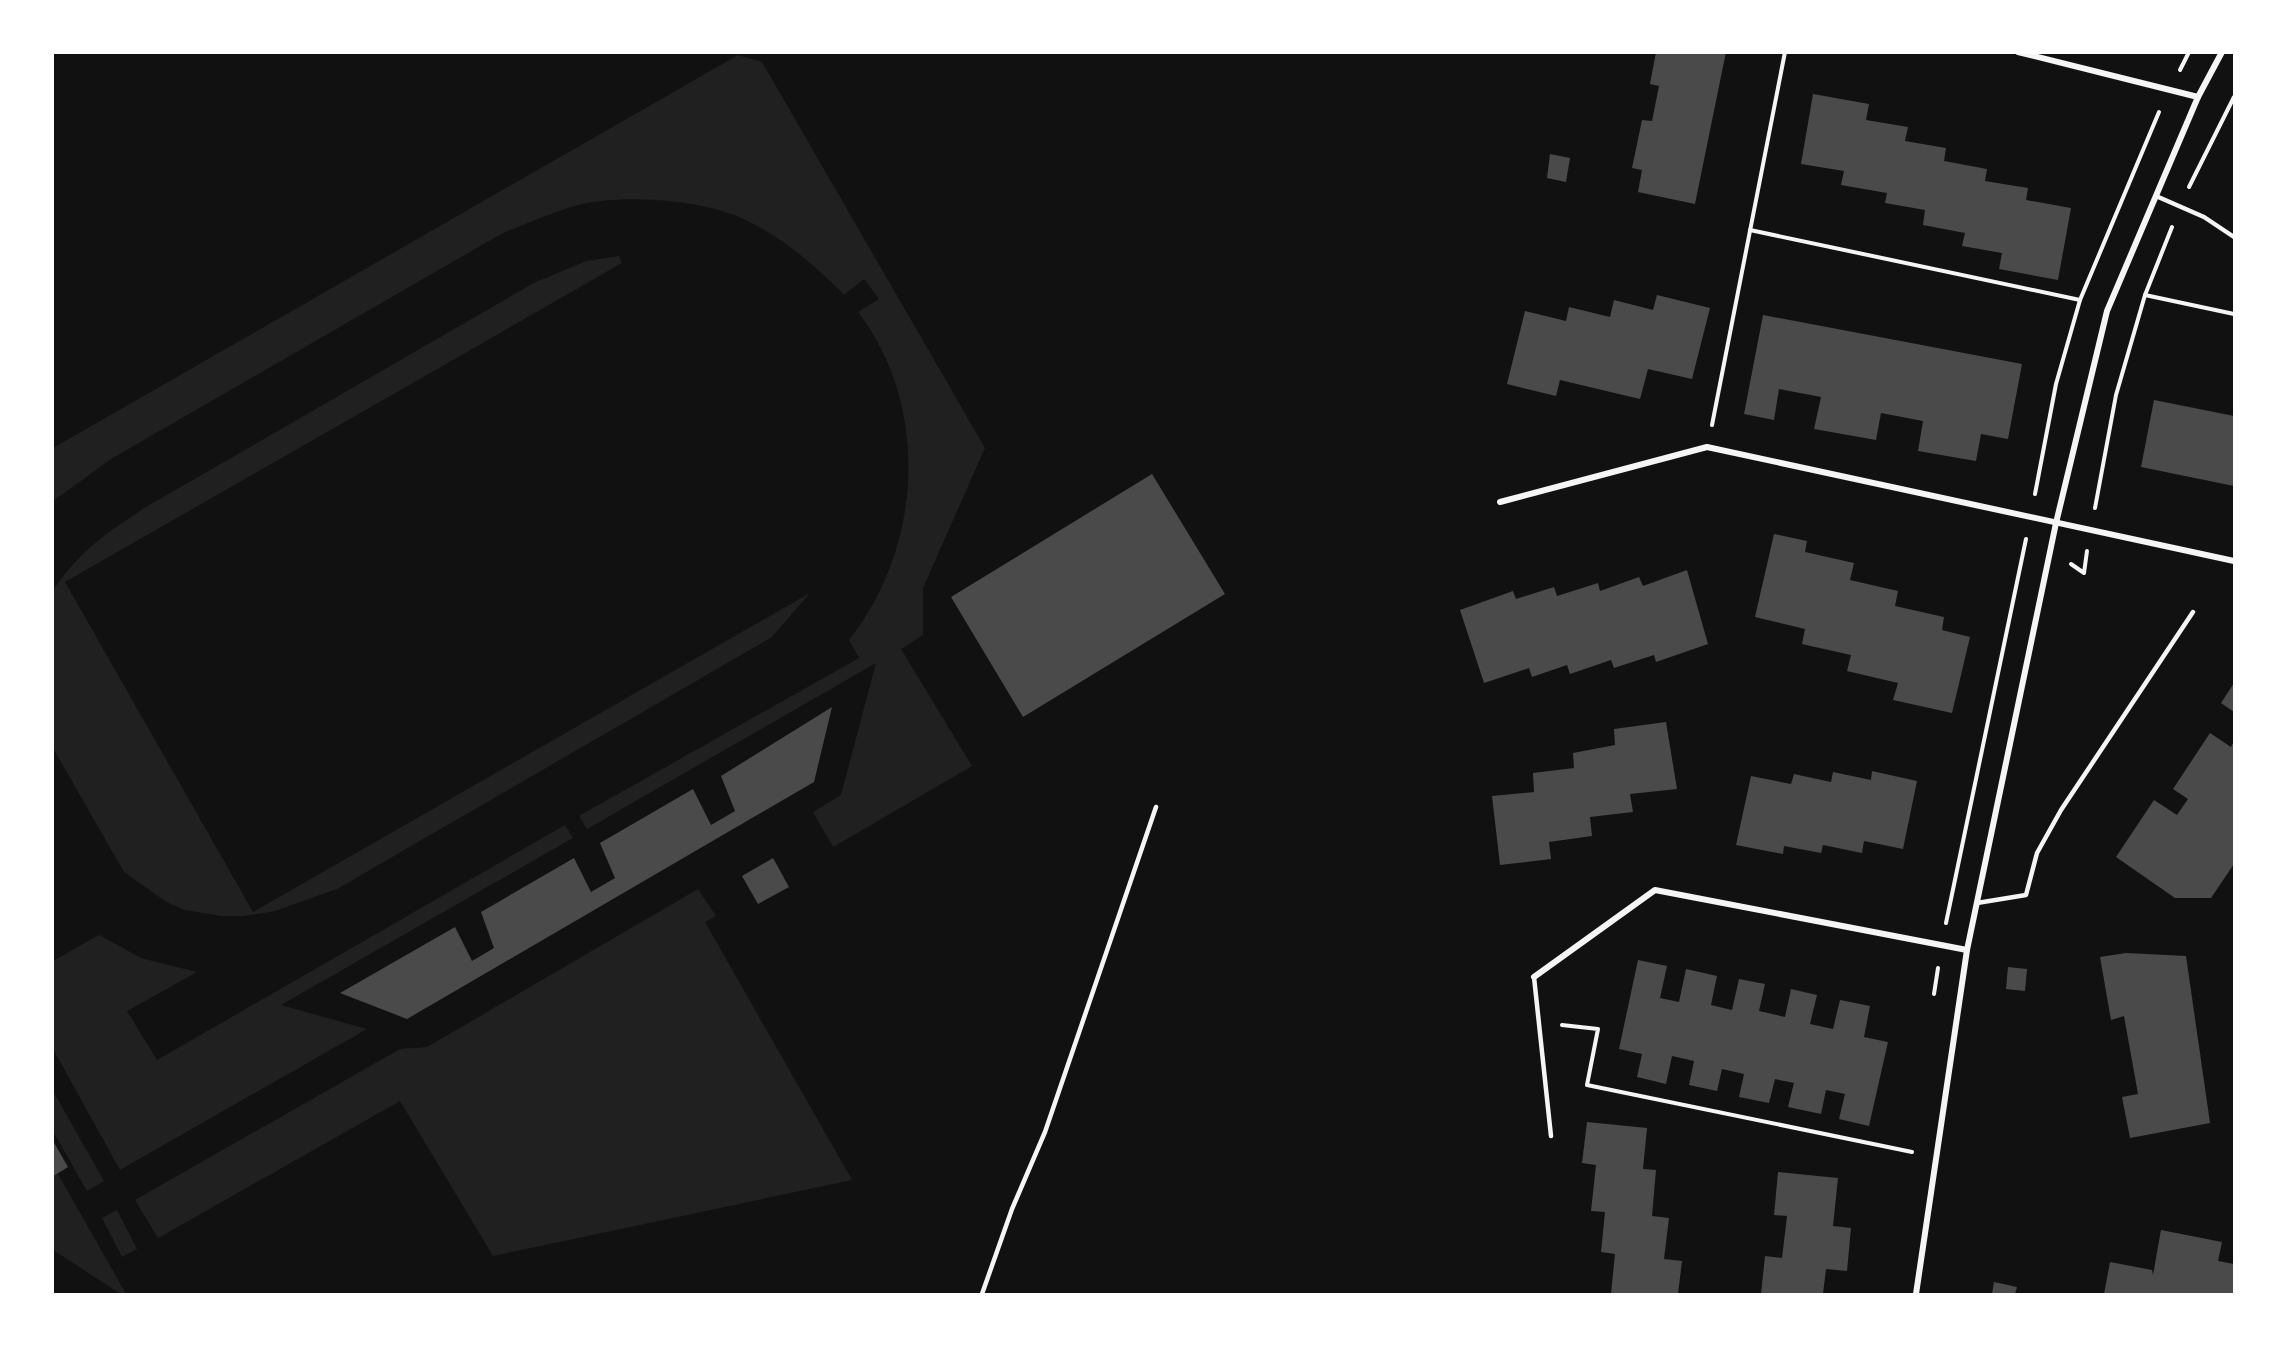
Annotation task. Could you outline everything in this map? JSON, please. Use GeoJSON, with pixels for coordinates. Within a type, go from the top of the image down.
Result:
{"type":"FeatureCollection","features":[{"type":"Feature","properties":{"kind":"street"},"geometry":{"type":"LineString","coordinates":[[2018,52],[2198,97]]}},
{"type":"Feature","properties":{"kind":"street"},"geometry":{"type":"LineString","coordinates":[[1916,1294],[1966,950],[2056,523],[2107,311],[2198,97],[2222,52]]}},
{"type":"Feature","properties":{"kind":"street"},"geometry":{"type":"LineString","coordinates":[[1500,502],[1707,447],[2235,561]]}},
{"type":"Feature","properties":{"kind":"street"},"geometry":{"type":"LineString","coordinates":[[1534,977],[1655,890],[1966,950]]}},
{"type":"Feature","properties":{"kind":"lane"},"geometry":{"type":"LineString","coordinates":[[2156,196],[2204,217],[2235,237]]}},
{"type":"Feature","properties":{"kind":"lane"},"geometry":{"type":"LineString","coordinates":[[1977,903],[2026,895],[2037,853],[2061,810],[2193,612]]}},
{"type":"Feature","properties":{"kind":"lane"},"geometry":{"type":"LineString","coordinates":[[982,1294],[1012,1209],[1044,1132],[1156,807]]}},
{"type":"Feature","properties":{"kind":"lane"},"geometry":{"type":"LineString","coordinates":[[1534,977],[1551,1136]]}},
{"type":"Feature","properties":{"kind":"path"},"geometry":{"type":"LineString","coordinates":[[1707,447],[1785,52]]}},
{"type":"Feature","properties":{"kind":"path"},"geometry":{"type":"LineString","coordinates":[[1750,230],[2080,300]]}},
{"type":"Feature","properties":{"kind":"path"},"geometry":{"type":"LineString","coordinates":[[2091,530],[2116,395],[2145,295],[2235,314]]}},
{"type":"Feature","properties":{"kind":"path"},"geometry":{"type":"LineString","coordinates":[[1941,945],[2031,516]]}},
{"type":"Feature","properties":{"kind":"path"},"geometry":{"type":"LineString","coordinates":[[1539,1023],[1598,1029],[1587,1084],[1912,1152]]}},
{"type":"Feature","properties":{"kind":"shaded area"},"geometry":{"type":"Polygon","coordinates":[[[738,55],[762,62],[985,448],[923,588],[923,635],[901,649],[972,766],[833,847],[813,812],[841,795],[876,663],[587,829],[579,816],[859,658],[849,640],[873,603],[891,563],[903,521],[908,477],[906,433],[898,390],[882,350],[858,312],[879,299],[864,279],[844,295],[810,263],[760,227],[708,207],[661,200],[592,202],[574,206],[501,234],[111,459],[53,501],[53,448],[738,55]]]}},
{"type":"Feature","properties":{"kind":"shaded area"},"geometry":{"type":"Polygon","coordinates":[[[619,256],[622,263],[65,582],[253,912],[810,593],[772,637],[337,889],[275,911],[244,916],[221,916],[185,910],[168,903],[124,872],[53,748],[53,590],[64,576],[95,543],[146,507],[534,283],[586,261],[619,256]]]}},
{"type":"Feature","properties":{"kind":"shaded area"},"geometry":{"type":"Polygon","coordinates":[[[565,825],[573,838],[281,1005],[367,1029],[120,1170],[53,1049],[53,961],[99,935],[141,958],[197,972],[127,1011],[157,1060],[565,825]]]}},
{"type":"Feature","properties":{"kind":"shaded area"},"geometry":{"type":"Polygon","coordinates":[[[698,889],[716,916],[705,922],[852,1180],[493,1256],[400,1101],[158,1238],[135,1200],[400,1049],[427,1047],[698,889]]]}},
{"type":"Feature","properties":{"kind":"shaded area"},"geometry":{"type":"Polygon","coordinates":[[[53,1091],[104,1181],[87,1191],[53,1131],[53,1091]]]}},
{"type":"Feature","properties":{"kind":"shaded area"},"geometry":{"type":"Polygon","coordinates":[[[58,1174],[126,1294],[121,1294],[53,1250],[52,1177],[58,1174]]]}},
{"type":"Feature","properties":{"kind":"shaded area"},"geometry":{"type":"Polygon","coordinates":[[[117,1210],[137,1249],[122,1257],[102,1218],[117,1210]]]}},
{"type":"Feature","properties":{"kind":"building"},"geometry":{"type":"Polygon","coordinates":[[[1656,52],[1726,52],[1695,204],[1638,192],[1642,170],[1632,168],[1642,120],[1652,121],[1659,86],[1650,84],[1656,52]]]}},
{"type":"Feature","properties":{"kind":"building"},"geometry":{"type":"Polygon","coordinates":[[[1813,94],[1869,104],[1866,120],[1908,127],[1905,141],[1946,148],[1944,161],[1987,169],[1985,181],[2028,188],[2026,200],[2071,208],[2058,280],[1999,269],[2002,253],[1962,246],[1965,233],[1923,225],[1925,210],[1885,203],[1887,193],[1841,185],[1844,171],[1801,164],[1813,94]]]}},
{"type":"Feature","properties":{"kind":"building"},"geometry":{"type":"Polygon","coordinates":[[[1550,154],[1570,158],[1566,182],[1547,178],[1550,154]]]}},
{"type":"Feature","properties":{"kind":"building"},"geometry":{"type":"Polygon","coordinates":[[[1657,295],[1710,308],[1692,379],[1648,369],[1640,399],[1560,380],[1556,396],[1507,384],[1525,311],[1566,321],[1569,307],[1610,317],[1614,300],[1653,310],[1657,295]]]}},
{"type":"Feature","properties":{"kind":"building"},"geometry":{"type":"Polygon","coordinates":[[[1763,315],[2022,364],[2008,439],[1981,434],[1976,461],[1918,451],[1923,421],[1881,413],[1876,440],[1814,429],[1821,397],[1779,389],[1774,420],[1744,414],[1763,315]]]}},
{"type":"Feature","properties":{"kind":"building"},"geometry":{"type":"Polygon","coordinates":[[[2154,400],[2234,416],[2234,486],[2141,467],[2154,400]]]}},
{"type":"Feature","properties":{"kind":"building"},"geometry":{"type":"Polygon","coordinates":[[[1152,474],[1225,594],[1023,717],[951,597],[1152,474]]]}},
{"type":"Feature","properties":{"kind":"building"},"geometry":{"type":"Polygon","coordinates":[[[1774,534],[1807,541],[1805,552],[1854,563],[1850,580],[1898,591],[1895,606],[1944,617],[1942,630],[1970,637],[1952,713],[1893,700],[1898,683],[1847,671],[1851,655],[1802,644],[1805,629],[1755,617],[1774,534]]]}},
{"type":"Feature","properties":{"kind":"building"},"geometry":{"type":"Polygon","coordinates":[[[1687,570],[1708,644],[1656,662],[1654,655],[1614,668],[1611,660],[1570,674],[1567,665],[1532,677],[1529,668],[1484,683],[1460,610],[1513,591],[1516,599],[1554,587],[1557,596],[1598,583],[1600,591],[1639,577],[1643,586],[1687,570]]]}},
{"type":"Feature","properties":{"kind":"building"},"geometry":{"type":"Polygon","coordinates":[[[2234,683],[2234,712],[2221,703],[2234,683]]]}},
{"type":"Feature","properties":{"kind":"building"},"geometry":{"type":"Polygon","coordinates":[[[832,707],[814,782],[407,1019],[340,993],[455,927],[472,961],[494,948],[481,912],[574,858],[591,892],[615,878],[600,843],[693,789],[711,825],[735,811],[721,776],[832,707]]]}},
{"type":"Feature","properties":{"kind":"building"},"geometry":{"type":"Polygon","coordinates":[[[1666,722],[1677,789],[1630,794],[1633,812],[1590,817],[1592,836],[1549,842],[1551,859],[1500,865],[1492,796],[1534,792],[1533,773],[1574,768],[1573,753],[1615,745],[1614,729],[1666,722]]]}},
{"type":"Feature","properties":{"kind":"building"},"geometry":{"type":"Polygon","coordinates":[[[2210,733],[2231,747],[2234,741],[2234,864],[2211,898],[2175,898],[2116,857],[2154,800],[2177,815],[2188,799],[2173,789],[2210,733]]]}},
{"type":"Feature","properties":{"kind":"building"},"geometry":{"type":"Polygon","coordinates":[[[1872,771],[1917,781],[1903,849],[1864,841],[1862,853],[1823,845],[1821,853],[1784,846],[1783,854],[1736,845],[1751,776],[1791,784],[1794,774],[1831,782],[1833,772],[1871,780],[1872,771]]]}},
{"type":"Feature","properties":{"kind":"building"},"geometry":{"type":"Polygon","coordinates":[[[773,858],[789,887],[758,904],[742,876],[773,858]]]}},
{"type":"Feature","properties":{"kind":"building"},"geometry":{"type":"Polygon","coordinates":[[[2126,953],[2186,956],[2210,1123],[2130,1138],[2122,1097],[2138,1094],[2124,1016],[2111,1020],[2100,957],[2126,953]]]}},
{"type":"Feature","properties":{"kind":"building"},"geometry":{"type":"Polygon","coordinates":[[[1638,960],[1667,966],[1660,998],[1679,1002],[1686,969],[1717,976],[1711,1005],[1732,1010],[1739,979],[1765,984],[1759,1011],[1785,1017],[1791,989],[1817,995],[1810,1024],[1833,1029],[1840,1000],[1870,1006],[1864,1037],[1888,1042],[1869,1126],[1839,1119],[1845,1094],[1826,1090],[1821,1114],[1788,1107],[1794,1083],[1775,1079],[1769,1103],[1739,1097],[1744,1074],[1722,1069],[1717,1091],[1689,1085],[1694,1061],[1672,1056],[1666,1084],[1637,1077],[1642,1054],[1619,1049],[1638,960]]]}},
{"type":"Feature","properties":{"kind":"building"},"geometry":{"type":"Polygon","coordinates":[[[2008,967],[2027,969],[2025,991],[2006,989],[2008,967]]]}},
{"type":"Feature","properties":{"kind":"building"},"geometry":{"type":"Polygon","coordinates":[[[1587,1122],[1647,1128],[1643,1169],[1656,1170],[1652,1216],[1669,1218],[1664,1259],[1682,1261],[1678,1294],[1611,1294],[1615,1254],[1601,1252],[1605,1212],[1591,1211],[1596,1165],[1582,1163],[1587,1122]]]}},
{"type":"Feature","properties":{"kind":"building"},"geometry":{"type":"Polygon","coordinates":[[[52,1139],[68,1167],[52,1177],[52,1139]]]}},
{"type":"Feature","properties":{"kind":"building"},"geometry":{"type":"Polygon","coordinates":[[[1778,1172],[1838,1178],[1833,1226],[1851,1228],[1847,1271],[1826,1269],[1823,1294],[1761,1294],[1765,1256],[1782,1258],[1787,1216],[1774,1215],[1778,1172]]]}},
{"type":"Feature","properties":{"kind":"building"},"geometry":{"type":"Polygon","coordinates":[[[2161,1230],[2222,1242],[2218,1261],[2234,1264],[2234,1294],[2104,1294],[2110,1262],[2152,1270],[2153,1275],[2161,1230]]]}},
{"type":"Feature","properties":{"kind":"building"},"geometry":{"type":"Polygon","coordinates":[[[1994,1282],[2017,1287],[2015,1294],[1992,1294],[1994,1282]]]}}]}
